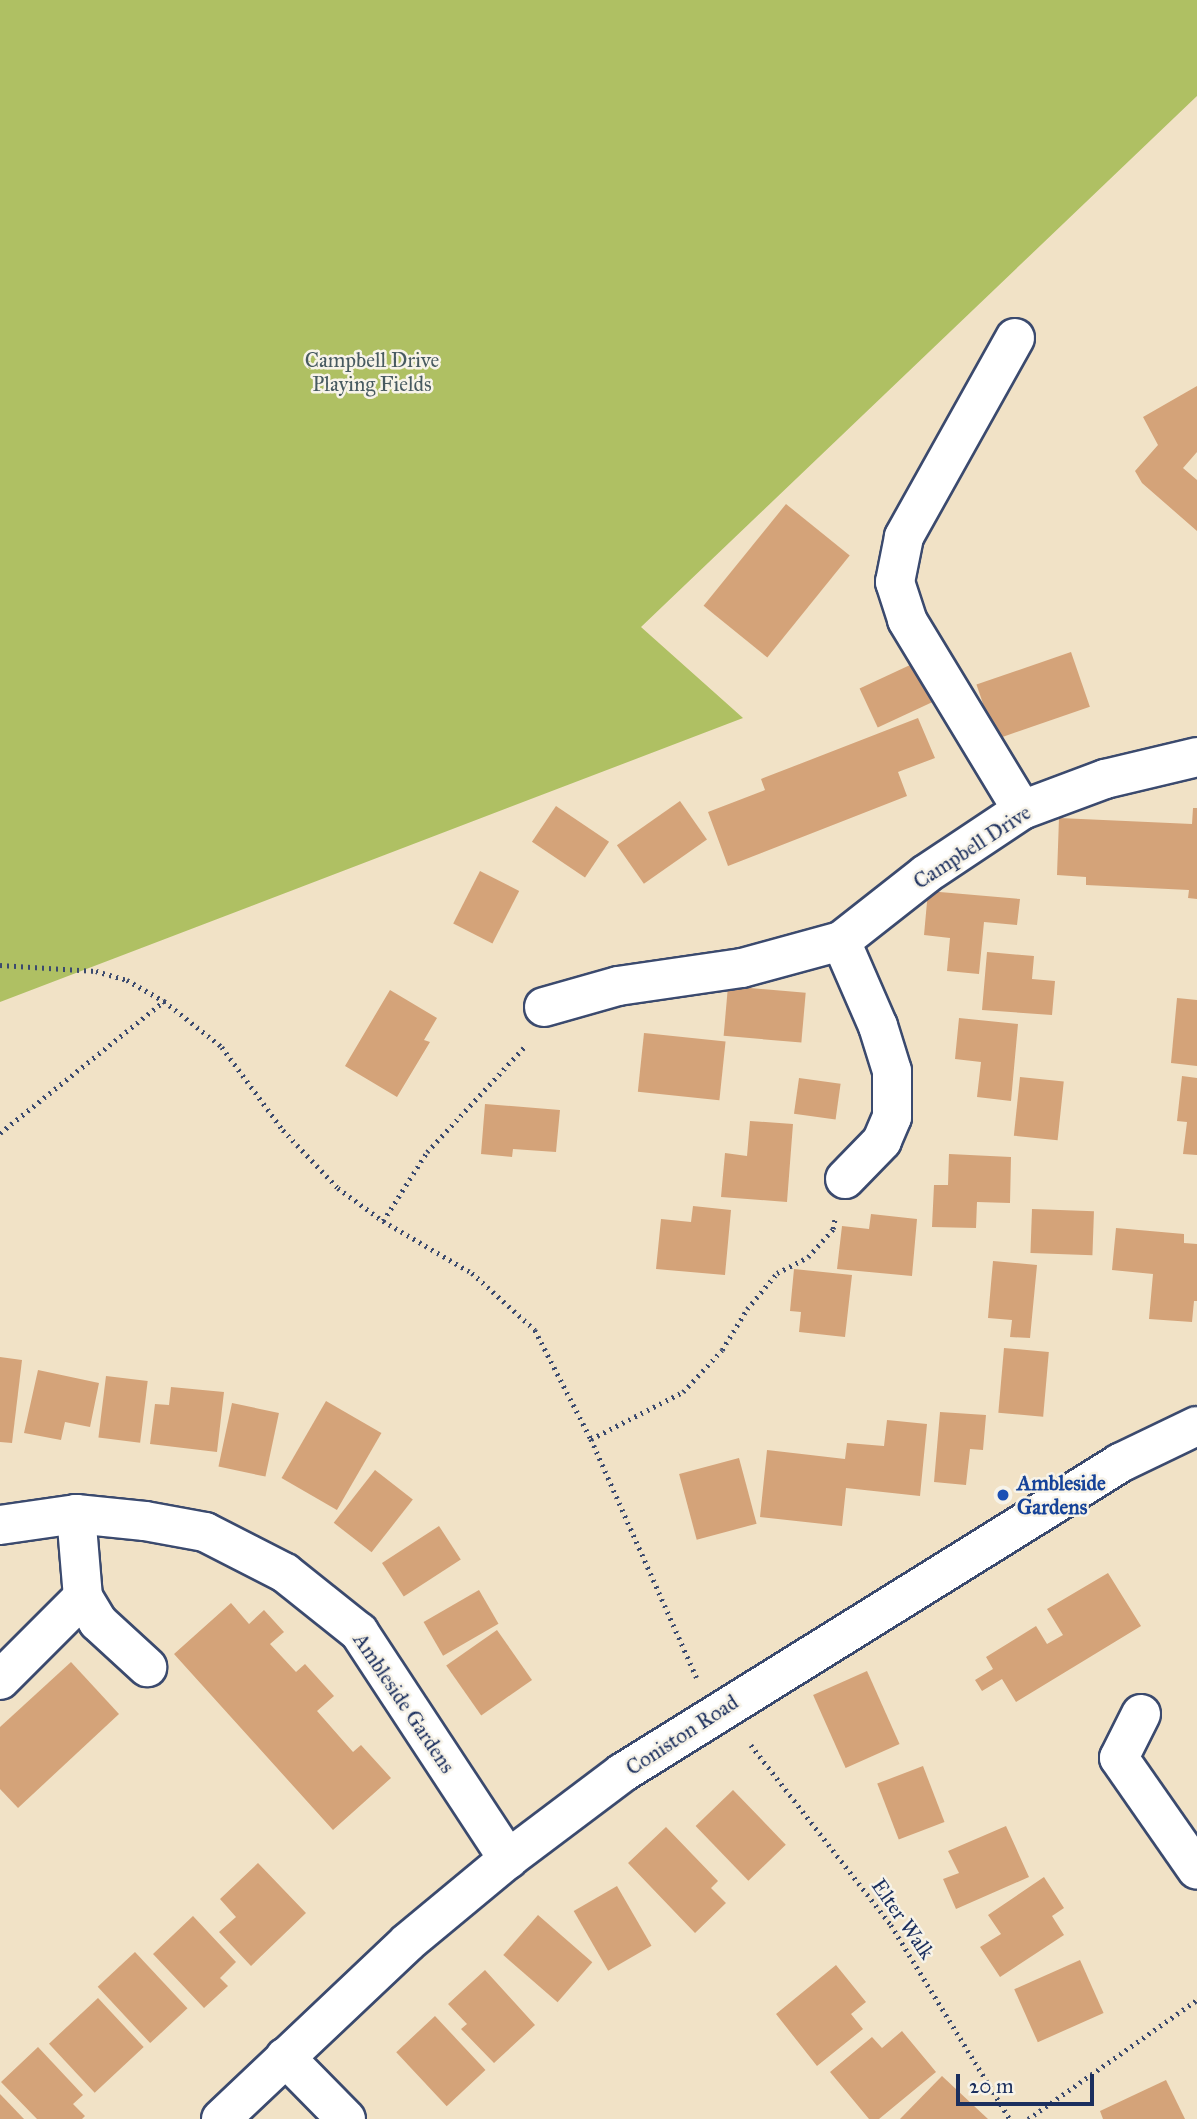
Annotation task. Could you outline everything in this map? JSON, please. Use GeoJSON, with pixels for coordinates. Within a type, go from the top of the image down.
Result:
{"type":"FeatureCollection","features":[{"type":"Feature","properties":{"kind":"street"},"geometry":{"type":"LineString","coordinates":[[1015,338],[904,537],[895,582],[907,620],[1022,810]]}},
{"type":"Feature","properties":{"kind":"street","name":"Campbell Drive"},"geometry":{"type":"LineString","coordinates":[[544,1007],[618,986],[742,968],[841,942],[926,874],[1022,810],[1105,779],[1197,757]]}},
{"type":"Feature","properties":{"kind":"street"},"geometry":{"type":"LineString","coordinates":[[841,942],[878,1026],[892,1071],[891,1117],[882,1141],[845,1179]]}},
{"type":"Feature","properties":{"kind":"street","name":"Coniston Road"},"geometry":{"type":"LineString","coordinates":[[221,2119],[408,1942],[508,1859],[622,1773],[721,1708],[1120,1463],[1197,1426]]}},
{"type":"Feature","properties":{"kind":"street"},"geometry":{"type":"LineString","coordinates":[[76,1514],[83,1597],[98,1622],[147,1667]]}},
{"type":"Feature","properties":{"kind":"street","name":"Ambleside Gardens"},"geometry":{"type":"LineString","coordinates":[[0,1525],[76,1514],[145,1521],[205,1532],[285,1573],[359,1632],[508,1859]]}},
{"type":"Feature","properties":{"kind":"street"},"geometry":{"type":"LineString","coordinates":[[0,1679],[83,1597]]}},
{"type":"Feature","properties":{"kind":"street"},"geometry":{"type":"LineString","coordinates":[[1141,1714],[1119,1758],[1136,1787],[1197,1870]]}},
{"type":"Feature","properties":{"kind":"street"},"geometry":{"type":"LineString","coordinates":[[285,2057],[346,2119]]}},
{"type":"Feature","properties":{"kind":"path"},"geometry":{"type":"LineString","coordinates":[[0,965],[96,971],[127,980],[164,1002],[222,1047],[292,1140],[338,1188],[383,1222],[472,1273],[536,1330],[591,1439],[699,1681]]}},
{"type":"Feature","properties":{"kind":"path"},"geometry":{"type":"LineString","coordinates":[[0,1133],[164,1002]]}},
{"type":"Feature","properties":{"kind":"path"},"geometry":{"type":"LineString","coordinates":[[383,1222],[427,1152],[545,1025],[544,1007]]}},
{"type":"Feature","properties":{"kind":"path"},"geometry":{"type":"LineString","coordinates":[[591,1439],[683,1392],[722,1350],[747,1309],[778,1273],[807,1256],[833,1229],[845,1179]]}},
{"type":"Feature","properties":{"kind":"path","name":"Elter Walk"},"geometry":{"type":"LineString","coordinates":[[754,1748],[891,1925],[1010,2119]]}},
{"type":"Feature","properties":{"kind":"path"},"geometry":{"type":"LineString","coordinates":[[1028,2119],[1197,2000]]}},
{"type":"Feature","properties":{"kind":"green space","name":"Campbell Drive Playing Fields"},"geometry":{"type":"Polygon","coordinates":[[[0,0],[1197,0],[1197,96],[641,627],[743,718],[0,1002],[0,0]]]}},
{"type":"Feature","properties":{"kind":"building"},"geometry":{"type":"Polygon","coordinates":[[[1197,386],[1197,452],[1183,468],[1197,480],[1197,531],[1142,483],[1135,471],[1158,445],[1143,417],[1197,386]]]}},
{"type":"Feature","properties":{"kind":"building"},"geometry":{"type":"Polygon","coordinates":[[[786,504],[850,556],[767,657],[704,606],[786,504]]]}},
{"type":"Feature","properties":{"kind":"building"},"geometry":{"type":"Polygon","coordinates":[[[1071,652],[1090,707],[995,739],[976,685],[1071,652]]]}},
{"type":"Feature","properties":{"kind":"building"},"geometry":{"type":"Polygon","coordinates":[[[923,659],[941,698],[878,728],[860,689],[923,659]]]}},
{"type":"Feature","properties":{"kind":"building"},"geometry":{"type":"Polygon","coordinates":[[[918,718],[935,758],[898,772],[907,796],[728,866],[708,812],[765,790],[761,779],[918,718]]]}},
{"type":"Feature","properties":{"kind":"building"},"geometry":{"type":"Polygon","coordinates":[[[680,801],[707,840],[644,884],[617,845],[680,801]]]}},
{"type":"Feature","properties":{"kind":"building"},"geometry":{"type":"Polygon","coordinates":[[[556,806],[609,842],[585,877],[532,842],[556,806]]]}},
{"type":"Feature","properties":{"kind":"building"},"geometry":{"type":"Polygon","coordinates":[[[1193,808],[1197,808],[1197,899],[1188,898],[1189,890],[1086,885],[1086,877],[1057,875],[1059,818],[1192,824],[1193,808]]]}},
{"type":"Feature","properties":{"kind":"building"},"geometry":{"type":"Polygon","coordinates":[[[480,871],[519,891],[492,944],[453,924],[480,871]]]}},
{"type":"Feature","properties":{"kind":"building"},"geometry":{"type":"Polygon","coordinates":[[[928,891],[1020,899],[1017,925],[984,922],[979,974],[947,971],[950,938],[924,935],[928,891]]]}},
{"type":"Feature","properties":{"kind":"building"},"geometry":{"type":"Polygon","coordinates":[[[987,952],[1034,956],[1032,979],[1055,981],[1052,1015],[982,1010],[987,952]]]}},
{"type":"Feature","properties":{"kind":"building"},"geometry":{"type":"Polygon","coordinates":[[[728,986],[806,993],[801,1043],[724,1036],[728,986]]]}},
{"type":"Feature","properties":{"kind":"building"},"geometry":{"type":"Polygon","coordinates":[[[390,990],[437,1018],[424,1040],[430,1042],[397,1097],[345,1066],[390,990]]]}},
{"type":"Feature","properties":{"kind":"building"},"geometry":{"type":"Polygon","coordinates":[[[1177,998],[1197,1000],[1197,1066],[1171,1063],[1177,998]]]}},
{"type":"Feature","properties":{"kind":"building"},"geometry":{"type":"Polygon","coordinates":[[[959,1018],[1018,1024],[1011,1101],[977,1097],[981,1062],[955,1059],[959,1018]]]}},
{"type":"Feature","properties":{"kind":"building"},"geometry":{"type":"Polygon","coordinates":[[[644,1033],[726,1042],[719,1100],[638,1092],[644,1033]]]}},
{"type":"Feature","properties":{"kind":"building"},"geometry":{"type":"Polygon","coordinates":[[[1182,1076],[1197,1078],[1197,1155],[1183,1154],[1187,1122],[1177,1121],[1182,1076]]]}},
{"type":"Feature","properties":{"kind":"building"},"geometry":{"type":"Polygon","coordinates":[[[1020,1077],[1064,1082],[1058,1140],[1014,1136],[1020,1077]]]}},
{"type":"Feature","properties":{"kind":"building"},"geometry":{"type":"Polygon","coordinates":[[[799,1078],[841,1084],[836,1119],[794,1114],[799,1078]]]}},
{"type":"Feature","properties":{"kind":"building"},"geometry":{"type":"Polygon","coordinates":[[[485,1104],[560,1110],[556,1152],[513,1149],[512,1157],[481,1154],[485,1104]]]}},
{"type":"Feature","properties":{"kind":"building"},"geometry":{"type":"Polygon","coordinates":[[[750,1121],[793,1124],[787,1202],[721,1197],[725,1153],[747,1156],[750,1121]]]}},
{"type":"Feature","properties":{"kind":"building"},"geometry":{"type":"Polygon","coordinates":[[[949,1154],[1011,1157],[1010,1203],[977,1202],[976,1228],[932,1227],[934,1185],[948,1185],[949,1154]]]}},
{"type":"Feature","properties":{"kind":"building"},"geometry":{"type":"Polygon","coordinates":[[[693,1206],[731,1210],[725,1275],[656,1269],[661,1219],[691,1222],[693,1206]]]}},
{"type":"Feature","properties":{"kind":"building"},"geometry":{"type":"Polygon","coordinates":[[[1032,1209],[1094,1211],[1092,1255],[1030,1253],[1032,1209]]]}},
{"type":"Feature","properties":{"kind":"building"},"geometry":{"type":"Polygon","coordinates":[[[871,1214],[917,1219],[912,1276],[837,1269],[842,1226],[869,1229],[871,1214]]]}},
{"type":"Feature","properties":{"kind":"building"},"geometry":{"type":"Polygon","coordinates":[[[1116,1228],[1184,1234],[1184,1243],[1197,1244],[1197,1301],[1194,1301],[1192,1322],[1149,1319],[1153,1274],[1112,1270],[1116,1228]]]}},
{"type":"Feature","properties":{"kind":"building"},"geometry":{"type":"Polygon","coordinates":[[[993,1261],[1037,1265],[1030,1338],[1010,1337],[1012,1320],[988,1318],[993,1261]]]}},
{"type":"Feature","properties":{"kind":"building"},"geometry":{"type":"Polygon","coordinates":[[[794,1269],[852,1275],[845,1337],[799,1332],[801,1312],[790,1311],[794,1269]]]}},
{"type":"Feature","properties":{"kind":"building"},"geometry":{"type":"Polygon","coordinates":[[[1004,1348],[1049,1352],[1043,1417],[998,1413],[1004,1348]]]}},
{"type":"Feature","properties":{"kind":"building"},"geometry":{"type":"Polygon","coordinates":[[[0,1357],[22,1360],[12,1443],[0,1442],[0,1357]]]}},
{"type":"Feature","properties":{"kind":"building"},"geometry":{"type":"Polygon","coordinates":[[[38,1370],[99,1383],[90,1427],[65,1422],[61,1440],[24,1433],[38,1370]]]}},
{"type":"Feature","properties":{"kind":"building"},"geometry":{"type":"Polygon","coordinates":[[[106,1376],[148,1381],[140,1443],[98,1438],[106,1376]]]}},
{"type":"Feature","properties":{"kind":"building"},"geometry":{"type":"Polygon","coordinates":[[[171,1387],[224,1392],[217,1452],[150,1444],[155,1404],[169,1405],[171,1387]]]}},
{"type":"Feature","properties":{"kind":"building"},"geometry":{"type":"Polygon","coordinates":[[[326,1401],[381,1433],[337,1510],[281,1478],[326,1401]]]}},
{"type":"Feature","properties":{"kind":"building"},"geometry":{"type":"Polygon","coordinates":[[[232,1403],[279,1413],[265,1477],[218,1467],[232,1403]]]}},
{"type":"Feature","properties":{"kind":"building"},"geometry":{"type":"Polygon","coordinates":[[[940,1412],[986,1415],[983,1450],[970,1449],[966,1485],[934,1482],[940,1412]]]}},
{"type":"Feature","properties":{"kind":"building"},"geometry":{"type":"Polygon","coordinates":[[[887,1420],[927,1424],[920,1496],[846,1488],[842,1526],[760,1517],[767,1450],[845,1459],[847,1443],[884,1446],[887,1420]]]}},
{"type":"Feature","properties":{"kind":"building"},"geometry":{"type":"Polygon","coordinates":[[[739,1458],[757,1524],[697,1540],[679,1474],[739,1458]]]}},
{"type":"Feature","properties":{"kind":"building"},"geometry":{"type":"Polygon","coordinates":[[[375,1470],[413,1500],[372,1552],[334,1523],[375,1470]]]}},
{"type":"Feature","properties":{"kind":"building"},"geometry":{"type":"Polygon","coordinates":[[[439,1526],[461,1560],[404,1597],[382,1563],[439,1526]]]}},
{"type":"Feature","properties":{"kind":"building"},"geometry":{"type":"Polygon","coordinates":[[[1108,1573],[1141,1626],[1016,1702],[1002,1679],[982,1691],[975,1680],[993,1669],[986,1657],[1036,1626],[1047,1644],[1063,1635],[1047,1609],[1108,1573]]]}},
{"type":"Feature","properties":{"kind":"building"},"geometry":{"type":"Polygon","coordinates":[[[479,1590],[498,1624],[443,1656],[424,1622],[479,1590]]]}},
{"type":"Feature","properties":{"kind":"building"},"geometry":{"type":"Polygon","coordinates":[[[231,1603],[249,1624],[264,1610],[284,1632],[270,1644],[296,1672],[305,1664],[334,1696],[317,1711],[353,1752],[361,1745],[391,1778],[333,1830],[174,1654],[231,1603]]]}},
{"type":"Feature","properties":{"kind":"building"},"geometry":{"type":"Polygon","coordinates":[[[497,1630],[532,1680],[481,1716],[446,1666],[497,1630]]]}},
{"type":"Feature","properties":{"kind":"building"},"geometry":{"type":"Polygon","coordinates":[[[71,1662],[119,1714],[18,1808],[0,1789],[0,1727],[71,1662]]]}},
{"type":"Feature","properties":{"kind":"building"},"geometry":{"type":"Polygon","coordinates":[[[867,1671],[900,1744],[846,1768],[813,1695],[867,1671]]]}},
{"type":"Feature","properties":{"kind":"building"},"geometry":{"type":"Polygon","coordinates":[[[923,1766],[945,1822],[899,1840],[877,1784],[923,1766]]]}},
{"type":"Feature","properties":{"kind":"building"},"geometry":{"type":"Polygon","coordinates":[[[733,1790],[786,1845],[748,1881],[696,1826],[733,1790]]]}},
{"type":"Feature","properties":{"kind":"building"},"geometry":{"type":"Polygon","coordinates":[[[1006,1826],[1029,1877],[956,1909],[943,1879],[959,1873],[948,1851],[1006,1826]]]}},
{"type":"Feature","properties":{"kind":"building"},"geometry":{"type":"Polygon","coordinates":[[[666,1827],[718,1881],[711,1888],[726,1903],[695,1933],[628,1863],[666,1827]]]}},
{"type":"Feature","properties":{"kind":"building"},"geometry":{"type":"Polygon","coordinates":[[[258,1863],[306,1913],[251,1966],[219,1932],[236,1917],[220,1899],[258,1863]]]}},
{"type":"Feature","properties":{"kind":"building"},"geometry":{"type":"Polygon","coordinates":[[[1044,1877],[1064,1908],[1052,1916],[1064,1935],[1000,1977],[980,1947],[1001,1934],[988,1915],[1044,1877]]]}},
{"type":"Feature","properties":{"kind":"building"},"geometry":{"type":"Polygon","coordinates":[[[617,1886],[652,1946],[608,1971],[574,1911],[617,1886]]]}},
{"type":"Feature","properties":{"kind":"building"},"geometry":{"type":"Polygon","coordinates":[[[538,1915],[592,1962],[558,2002],[503,1955],[538,1915]]]}},
{"type":"Feature","properties":{"kind":"building"},"geometry":{"type":"Polygon","coordinates":[[[193,1916],[236,1962],[220,1978],[228,1986],[204,2008],[153,1954],[193,1916]]]}},
{"type":"Feature","properties":{"kind":"building"},"geometry":{"type":"Polygon","coordinates":[[[135,1952],[188,2008],[150,2043],[98,1987],[135,1952]]]}},
{"type":"Feature","properties":{"kind":"building"},"geometry":{"type":"Polygon","coordinates":[[[1080,1960],[1104,2013],[1038,2042],[1014,1989],[1080,1960]]]}},
{"type":"Feature","properties":{"kind":"building"},"geometry":{"type":"Polygon","coordinates":[[[836,1965],[866,2002],[851,2014],[863,2029],[817,2066],[776,2014],[836,1965]]]}},
{"type":"Feature","properties":{"kind":"building"},"geometry":{"type":"Polygon","coordinates":[[[485,1970],[535,2025],[494,2063],[461,2029],[467,2024],[448,2004],[485,1970]]]}},
{"type":"Feature","properties":{"kind":"building"},"geometry":{"type":"Polygon","coordinates":[[[98,1998],[144,2047],[95,2093],[49,2044],[98,1998]]]}},
{"type":"Feature","properties":{"kind":"building"},"geometry":{"type":"Polygon","coordinates":[[[435,2016],[485,2070],[447,2106],[396,2052],[435,2016]]]}},
{"type":"Feature","properties":{"kind":"building"},"geometry":{"type":"Polygon","coordinates":[[[902,2031],[936,2072],[879,2119],[869,2119],[830,2072],[872,2037],[882,2048],[902,2031]]]}},
{"type":"Feature","properties":{"kind":"building"},"geometry":{"type":"Polygon","coordinates":[[[38,2047],[83,2095],[73,2104],[85,2116],[82,2119],[37,2119],[1,2082],[38,2047]]]}},
{"type":"Feature","properties":{"kind":"building"},"geometry":{"type":"Polygon","coordinates":[[[942,2076],[988,2119],[900,2119],[942,2076]]]}},
{"type":"Feature","properties":{"kind":"building"},"geometry":{"type":"Polygon","coordinates":[[[1166,2080],[1185,2119],[1103,2119],[1100,2111],[1166,2080]]]}},
{"type":"Feature","properties":{"kind":"building"},"geometry":{"type":"Polygon","coordinates":[[[0,2094],[24,2119],[0,2119],[0,2094]]]}},
{"type":"Feature","properties":{"kind":"place","name":"Ambleside Gardens"},"geometry":{"type":"Point","coordinates":[1003,1495]}}]}
